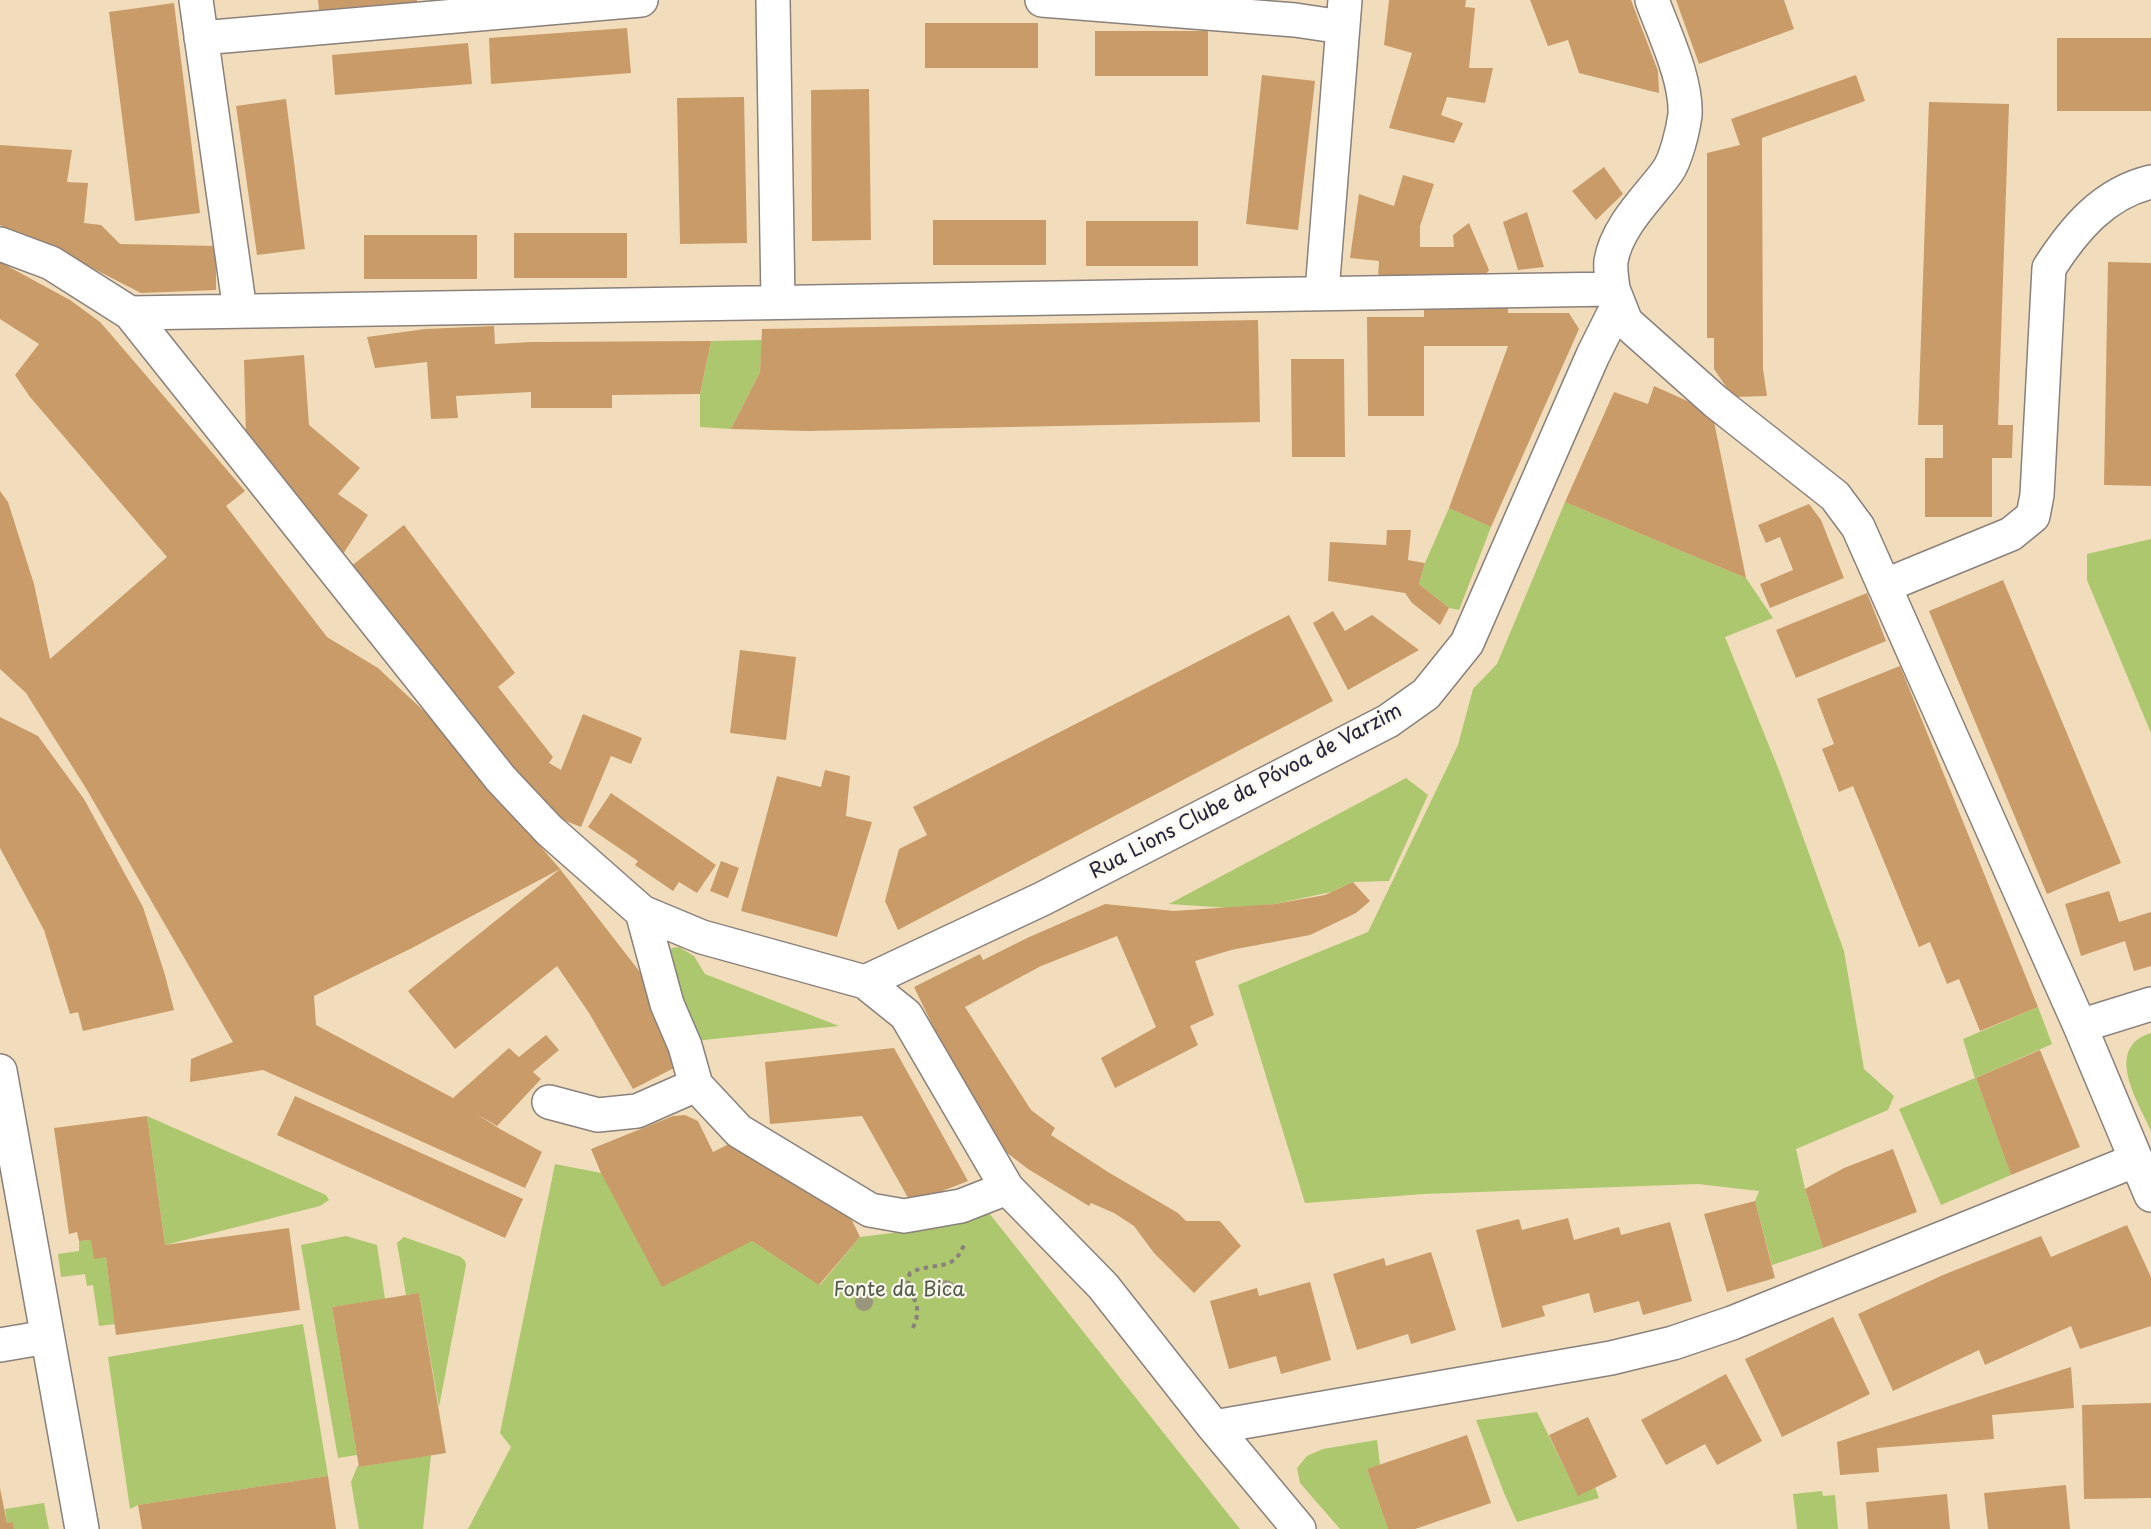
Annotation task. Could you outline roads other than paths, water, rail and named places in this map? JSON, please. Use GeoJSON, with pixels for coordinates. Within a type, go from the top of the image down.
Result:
{"type":"FeatureCollection","features":[{"type":"Feature","properties":{"kind":"street"},"geometry":{"type":"LineString","coordinates":[[196,0],[240,311]]}},
{"type":"Feature","properties":{"kind":"street"},"geometry":{"type":"LineString","coordinates":[[201,38],[641,0]]}},
{"type":"Feature","properties":{"kind":"street"},"geometry":{"type":"LineString","coordinates":[[773,0],[778,301]]}},
{"type":"Feature","properties":{"kind":"street"},"geometry":{"type":"LineString","coordinates":[[1042,0],[1294,20],[1343,14],[1322,292]]}},
{"type":"Feature","properties":{"kind":"street"},"geometry":{"type":"LineString","coordinates":[[1652,0],[1683,84],[1685,114],[1679,143],[1669,170],[1642,200],[1622,232],[1611,261],[1616,297],[1626,322],[1716,402],[1835,496],[1858,527],[2080,1026],[2151,1195]]}},
{"type":"Feature","properties":{"kind":"street"},"geometry":{"type":"LineString","coordinates":[[1884,586],[2011,534],[2033,516],[2037,495],[2049,268],[2067,239],[2100,205],[2142,184],[2151,182]]}},
{"type":"Feature","properties":{"kind":"street"},"geometry":{"type":"LineString","coordinates":[[0,244],[51,263],[130,313],[501,779],[549,831],[642,912],[702,938],[865,982],[906,1015],[1007,1188],[1103,1286],[1214,1427],[1299,1529]]}},
{"type":"Feature","properties":{"kind":"street"},"geometry":{"type":"LineString","coordinates":[[130,313],[1322,292],[1616,297]]}},
{"type":"Feature","properties":{"kind":"street","name":"Rua Lions Clube da Póvoa de Varzim"},"geometry":{"type":"LineString","coordinates":[[865,982],[1042,899],[1388,721],[1426,694],[1467,643],[1593,355],[1616,297]]}},
{"type":"Feature","properties":{"kind":"street"},"geometry":{"type":"LineString","coordinates":[[642,912],[667,1004],[685,1046],[696,1085],[739,1131],[870,1210],[904,1216],[961,1206],[1007,1188]]}},
{"type":"Feature","properties":{"kind":"street"},"geometry":{"type":"LineString","coordinates":[[2080,1026],[2151,1004]]}},
{"type":"Feature","properties":{"kind":"street"},"geometry":{"type":"LineString","coordinates":[[0,1071],[82,1529]]}},
{"type":"Feature","properties":{"kind":"street"},"geometry":{"type":"LineString","coordinates":[[549,1102],[598,1115],[637,1111],[696,1085]]}},
{"type":"Feature","properties":{"kind":"street"},"geometry":{"type":"LineString","coordinates":[[1214,1427],[1611,1358],[1673,1343],[1732,1323],[2136,1160]]}},
{"type":"Feature","properties":{"kind":"street"},"geometry":{"type":"LineString","coordinates":[[0,1345],[47,1337]]}},
{"type":"Feature","properties":{"kind":"park label","name":"Fonte da Bica"},"geometry":{"type":"Point","coordinates":[899,1290]}}]}
